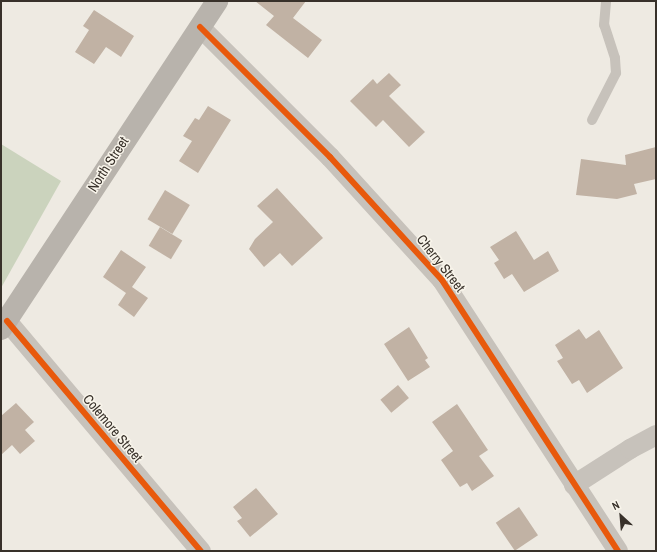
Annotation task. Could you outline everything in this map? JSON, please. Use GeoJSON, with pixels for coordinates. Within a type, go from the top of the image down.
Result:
{"type":"FeatureCollection","features":[{"type":"Feature","properties":{"kind":"main road","name":"North Street"},"geometry":{"type":"LineString","coordinates":[[2,322],[217,1]]}},
{"type":"Feature","properties":{"kind":"street","name":"Cherry Street"},"geometry":{"type":"LineString","coordinates":[[200,27],[330,157],[423,257],[454,298],[574,486],[618,551]]}},
{"type":"Feature","properties":{"kind":"street","name":"Colemore Street"},"geometry":{"type":"LineString","coordinates":[[2,322],[201,551]]}},
{"type":"Feature","properties":{"kind":"street"},"geometry":{"type":"LineString","coordinates":[[574,486],[630,448],[656,435]]}},
{"type":"Feature","properties":{"kind":"lane"},"geometry":{"type":"LineString","coordinates":[[592,120],[616,72],[615,58],[604,25],[606,1]]}},
{"type":"Feature","properties":{"kind":"green space"},"geometry":{"type":"Polygon","coordinates":[[[1,144],[61,181],[1,288],[1,144]]]}},
{"type":"Feature","properties":{"kind":"building"},"geometry":{"type":"Polygon","coordinates":[[[255,1],[306,1],[293,18],[322,40],[308,58],[266,25],[274,16],[255,1]]]}},
{"type":"Feature","properties":{"kind":"building"},"geometry":{"type":"Polygon","coordinates":[[[94,10],[134,36],[121,57],[106,47],[94,64],[75,52],[89,30],[83,26],[94,10]]]}},
{"type":"Feature","properties":{"kind":"building"},"geometry":{"type":"Polygon","coordinates":[[[389,73],[401,85],[389,96],[425,132],[409,147],[383,120],[376,127],[350,101],[373,79],[377,84],[389,73]]]}},
{"type":"Feature","properties":{"kind":"building"},"geometry":{"type":"Polygon","coordinates":[[[208,106],[231,120],[198,173],[179,161],[192,141],[183,136],[195,118],[199,120],[208,106]]]}},
{"type":"Feature","properties":{"kind":"building"},"geometry":{"type":"Polygon","coordinates":[[[656,147],[656,179],[634,184],[637,194],[617,199],[576,195],[581,159],[626,165],[625,155],[656,147]]]}},
{"type":"Feature","properties":{"kind":"building"},"geometry":{"type":"Polygon","coordinates":[[[277,188],[323,238],[292,266],[280,253],[264,267],[249,249],[255,239],[273,222],[257,206],[277,188]]]}},
{"type":"Feature","properties":{"kind":"building"},"geometry":{"type":"Polygon","coordinates":[[[165,190],[190,205],[172,234],[147,219],[165,190]]]}},
{"type":"Feature","properties":{"kind":"building"},"geometry":{"type":"Polygon","coordinates":[[[160,227],[182,240],[171,259],[149,246],[160,227]]]}},
{"type":"Feature","properties":{"kind":"building"},"geometry":{"type":"Polygon","coordinates":[[[516,231],[534,260],[548,251],[559,271],[524,292],[512,274],[504,279],[494,263],[499,260],[490,247],[516,231]]]}},
{"type":"Feature","properties":{"kind":"building"},"geometry":{"type":"Polygon","coordinates":[[[121,250],[146,267],[132,287],[148,298],[134,317],[118,305],[126,293],[103,277],[121,250]]]}},
{"type":"Feature","properties":{"kind":"building"},"geometry":{"type":"Polygon","coordinates":[[[409,327],[428,358],[425,360],[430,367],[408,381],[384,344],[409,327]]]}},
{"type":"Feature","properties":{"kind":"building"},"geometry":{"type":"Polygon","coordinates":[[[579,329],[586,339],[599,330],[623,368],[587,393],[579,380],[572,384],[557,361],[563,358],[555,345],[579,329]]]}},
{"type":"Feature","properties":{"kind":"building"},"geometry":{"type":"Polygon","coordinates":[[[398,385],[409,398],[391,413],[380,400],[398,385]]]}},
{"type":"Feature","properties":{"kind":"building"},"geometry":{"type":"Polygon","coordinates":[[[16,403],[34,422],[25,430],[35,441],[20,454],[12,445],[1,455],[1,416],[16,403]]]}},
{"type":"Feature","properties":{"kind":"building"},"geometry":{"type":"Polygon","coordinates":[[[457,404],[488,450],[479,456],[494,476],[472,491],[467,483],[460,487],[441,460],[453,451],[432,422],[457,404]]]}},
{"type":"Feature","properties":{"kind":"building"},"geometry":{"type":"Polygon","coordinates":[[[256,488],[278,514],[250,537],[237,521],[242,518],[233,507],[256,488]]]}},
{"type":"Feature","properties":{"kind":"building"},"geometry":{"type":"Polygon","coordinates":[[[519,507],[538,535],[515,551],[496,523],[519,507]]]}},
{"type":"Feature","properties":{"kind":"cycle path"},"geometry":{"type":"LineString","coordinates":[[200,27],[330,157],[442,280],[618,551]]}},
{"type":"Feature","properties":{"kind":"cycle path"},"geometry":{"type":"LineString","coordinates":[[7,321],[201,551]]}}]}
